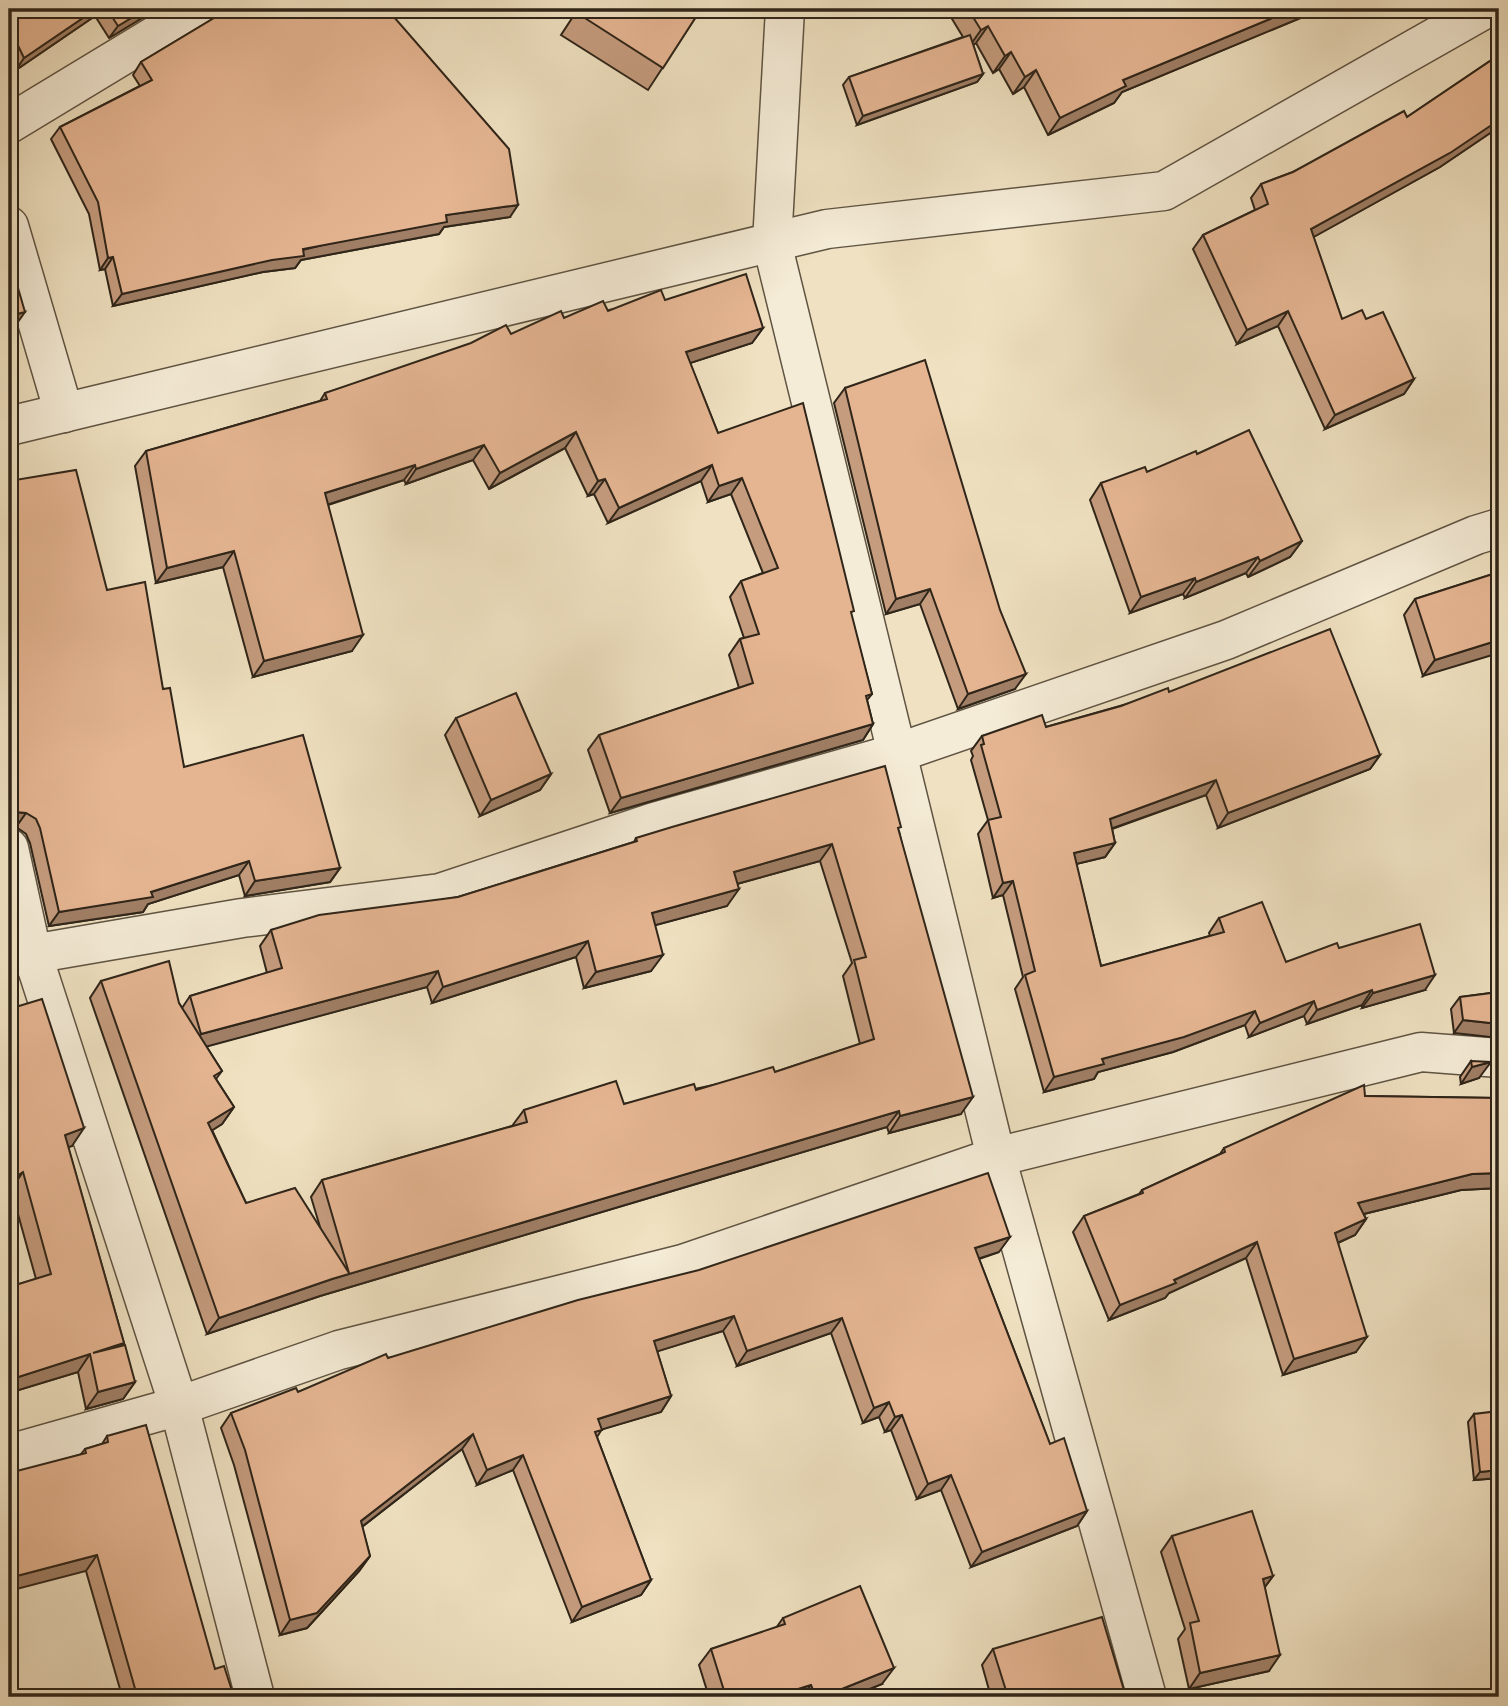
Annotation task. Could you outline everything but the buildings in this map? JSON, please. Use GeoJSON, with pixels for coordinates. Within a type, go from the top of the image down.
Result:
{"type":"FeatureCollection","features":[{"type":"Feature","properties":{"kind":"street"},"geometry":{"type":"LineString","coordinates":[[9,124],[199,9]]}},
{"type":"Feature","properties":{"kind":"street"},"geometry":{"type":"LineString","coordinates":[[785,9],[772,243],[996,1157],[1147,1697]]}},
{"type":"Feature","properties":{"kind":"street"},"geometry":{"type":"LineString","coordinates":[[9,426],[827,229],[1164,191],[1485,9]]}},
{"type":"Feature","properties":{"kind":"street"},"geometry":{"type":"LineString","coordinates":[[9,226],[64,413]]}},
{"type":"Feature","properties":{"kind":"street"},"geometry":{"type":"LineString","coordinates":[[20,956],[242,918],[440,893],[654,822],[897,753],[1226,640],[1476,535],[1499,528]]}},
{"type":"Feature","properties":{"kind":"street"},"geometry":{"type":"LineString","coordinates":[[9,848],[20,956],[179,1406],[255,1697]]}},
{"type":"Feature","properties":{"kind":"street"},"geometry":{"type":"LineString","coordinates":[[9,1454],[179,1406],[339,1350],[683,1264],[996,1157],[1421,1052],[1499,1058]]}}]}
